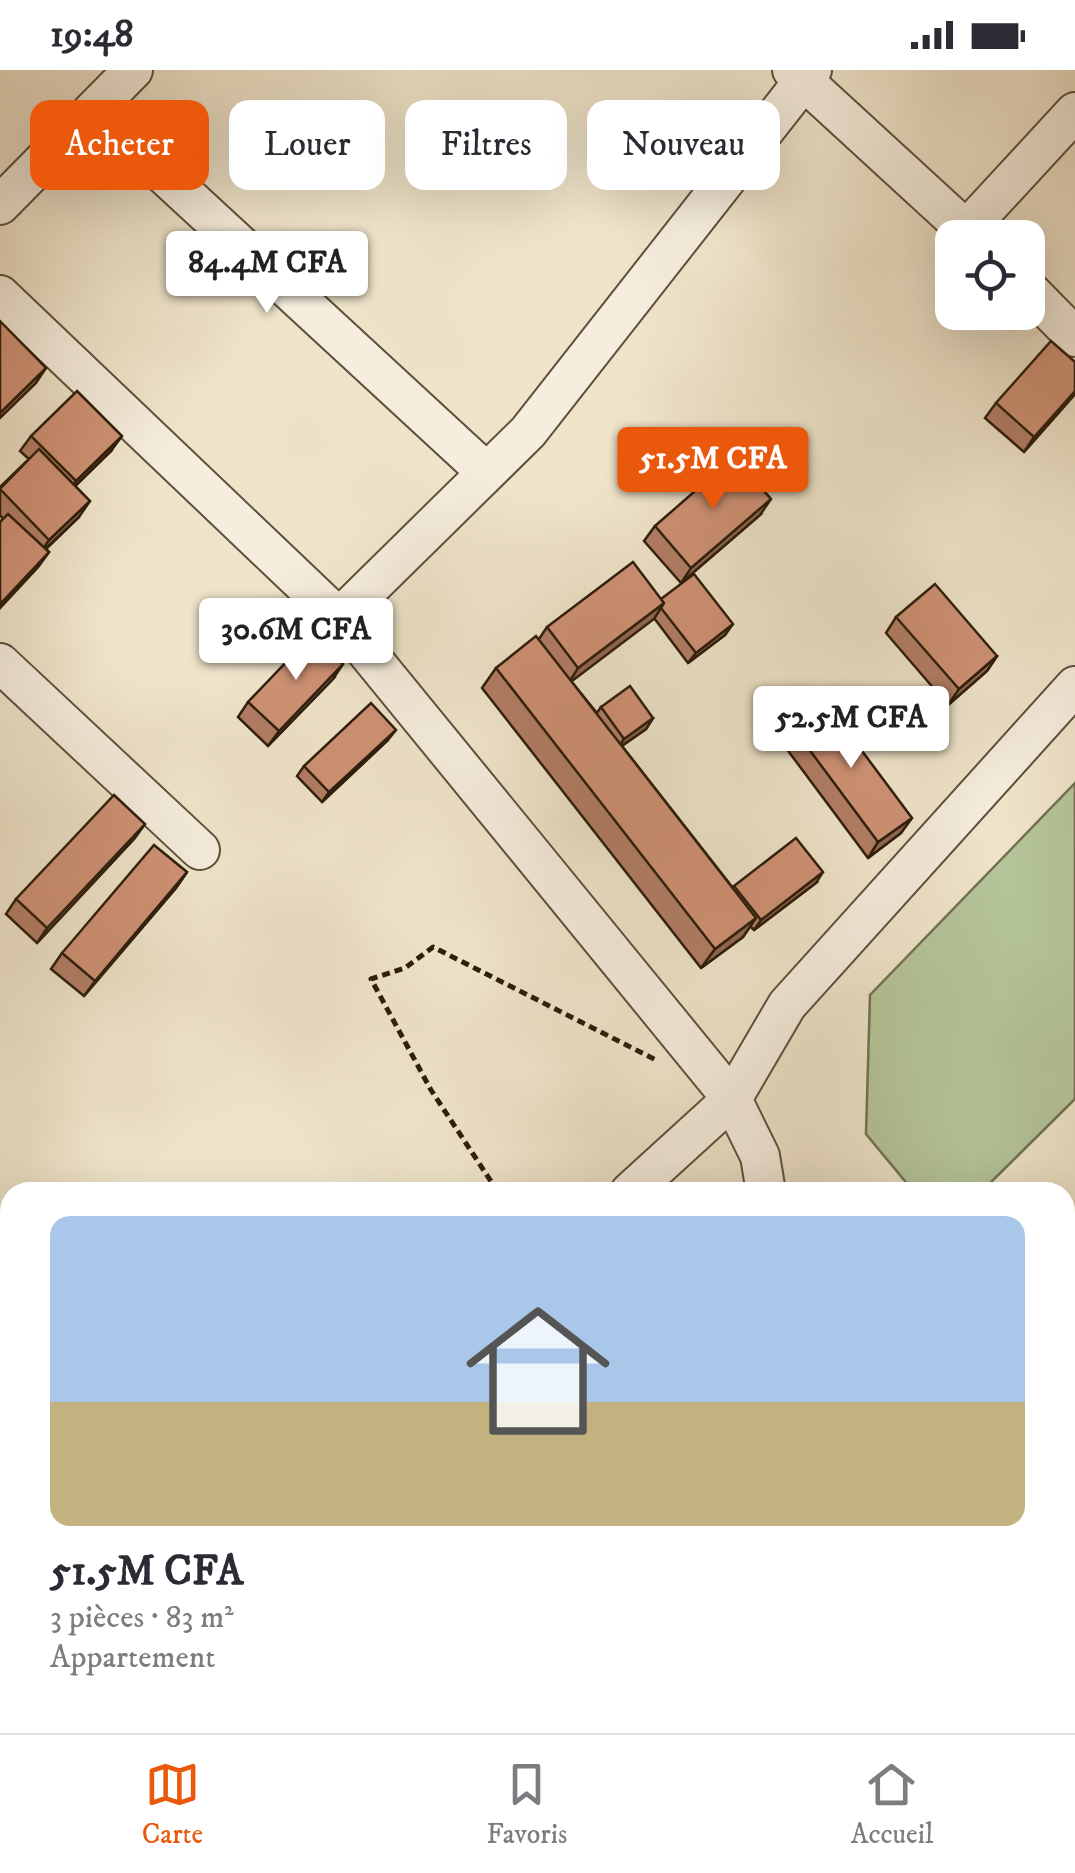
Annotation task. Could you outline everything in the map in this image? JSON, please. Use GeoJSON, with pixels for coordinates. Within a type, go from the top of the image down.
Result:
{"type":"FeatureCollection","features":[{"type":"Feature","properties":{"kind":"street"},"geometry":{"type":"LineString","coordinates":[[104,100],[133,70]]}},
{"type":"Feature","properties":{"kind":"street"},"geometry":{"type":"LineString","coordinates":[[338,618],[528,432],[802,74],[957,220]]}},
{"type":"Feature","properties":{"kind":"street"},"geometry":{"type":"LineString","coordinates":[[982,220],[1075,112]]}},
{"type":"Feature","properties":{"kind":"street"},"geometry":{"type":"LineString","coordinates":[[0,205],[30,175]]}},
{"type":"Feature","properties":{"kind":"street"},"geometry":{"type":"LineString","coordinates":[[181,190],[486,472]]}},
{"type":"Feature","properties":{"kind":"street"},"geometry":{"type":"LineString","coordinates":[[0,295],[338,618],[732,1098],[760,1156],[764,1182]]}},
{"type":"Feature","properties":{"kind":"street"},"geometry":{"type":"LineString","coordinates":[[1045,307],[1075,336]]}},
{"type":"Feature","properties":{"kind":"street"},"geometry":{"type":"LineString","coordinates":[[0,662],[200,850]]}},
{"type":"Feature","properties":{"kind":"street"},"geometry":{"type":"LineString","coordinates":[[641,1182],[732,1098],[788,1004],[1075,686]]}},
{"type":"Feature","properties":{"kind":"path"},"geometry":{"type":"LineString","coordinates":[[491,1182],[431,1090],[371,979],[405,968],[433,948],[662,1063]]}},
{"type":"Feature","properties":{"kind":"green space"},"geometry":{"type":"Polygon","coordinates":[[[1075,783],[1075,1099],[991,1182],[906,1182],[866,1134],[870,995],[1075,783]]]}},
{"type":"Feature","properties":{"kind":"building"},"geometry":{"type":"Polygon","coordinates":[[[0,321],[46,368],[0,413],[0,321]]]}},
{"type":"Feature","properties":{"kind":"building"},"geometry":{"type":"Polygon","coordinates":[[[1051,341],[1075,362],[1075,391],[1034,437],[996,403],[1051,341]]]}},
{"type":"Feature","properties":{"kind":"building"},"geometry":{"type":"Polygon","coordinates":[[[77,391],[122,436],[76,481],[31,436],[77,391]]]}},
{"type":"Feature","properties":{"kind":"building"},"geometry":{"type":"Polygon","coordinates":[[[39,449],[90,501],[49,540],[0,489],[39,449]]]}},
{"type":"Feature","properties":{"kind":"building"},"geometry":{"type":"Polygon","coordinates":[[[734,457],[771,499],[691,568],[655,526],[734,457]]]}},
{"type":"Feature","properties":{"kind":"building"},"geometry":{"type":"Polygon","coordinates":[[[8,514],[49,552],[2,602],[0,522],[8,514]]]}},
{"type":"Feature","properties":{"kind":"building"},"geometry":{"type":"Polygon","coordinates":[[[633,562],[664,603],[578,668],[547,627],[633,562]]]}},
{"type":"Feature","properties":{"kind":"building"},"geometry":{"type":"Polygon","coordinates":[[[694,574],[733,624],[696,653],[661,608],[661,599],[694,574]]]}},
{"type":"Feature","properties":{"kind":"building"},"geometry":{"type":"Polygon","coordinates":[[[935,584],[997,656],[959,689],[896,617],[935,584]]]}},
{"type":"Feature","properties":{"kind":"building"},"geometry":{"type":"Polygon","coordinates":[[[313,634],[343,664],[279,731],[248,702],[313,634]]]}},
{"type":"Feature","properties":{"kind":"building"},"geometry":{"type":"Polygon","coordinates":[[[536,636],[756,918],[715,949],[496,668],[536,636]]]}},
{"type":"Feature","properties":{"kind":"building"},"geometry":{"type":"Polygon","coordinates":[[[630,686],[653,718],[624,739],[601,707],[630,686]]]}},
{"type":"Feature","properties":{"kind":"building"},"geometry":{"type":"Polygon","coordinates":[[[824,700],[912,818],[878,842],[791,725],[824,700]]]}},
{"type":"Feature","properties":{"kind":"building"},"geometry":{"type":"Polygon","coordinates":[[[371,703],[396,730],[329,792],[304,766],[371,703]]]}},
{"type":"Feature","properties":{"kind":"building"},"geometry":{"type":"Polygon","coordinates":[[[114,795],[145,824],[47,928],[16,899],[114,795]]]}},
{"type":"Feature","properties":{"kind":"building"},"geometry":{"type":"Polygon","coordinates":[[[796,838],[823,872],[761,920],[734,886],[796,838]]]}},
{"type":"Feature","properties":{"kind":"building"},"geometry":{"type":"Polygon","coordinates":[[[154,845],[187,872],[95,981],[62,953],[154,845]]]}}]}
